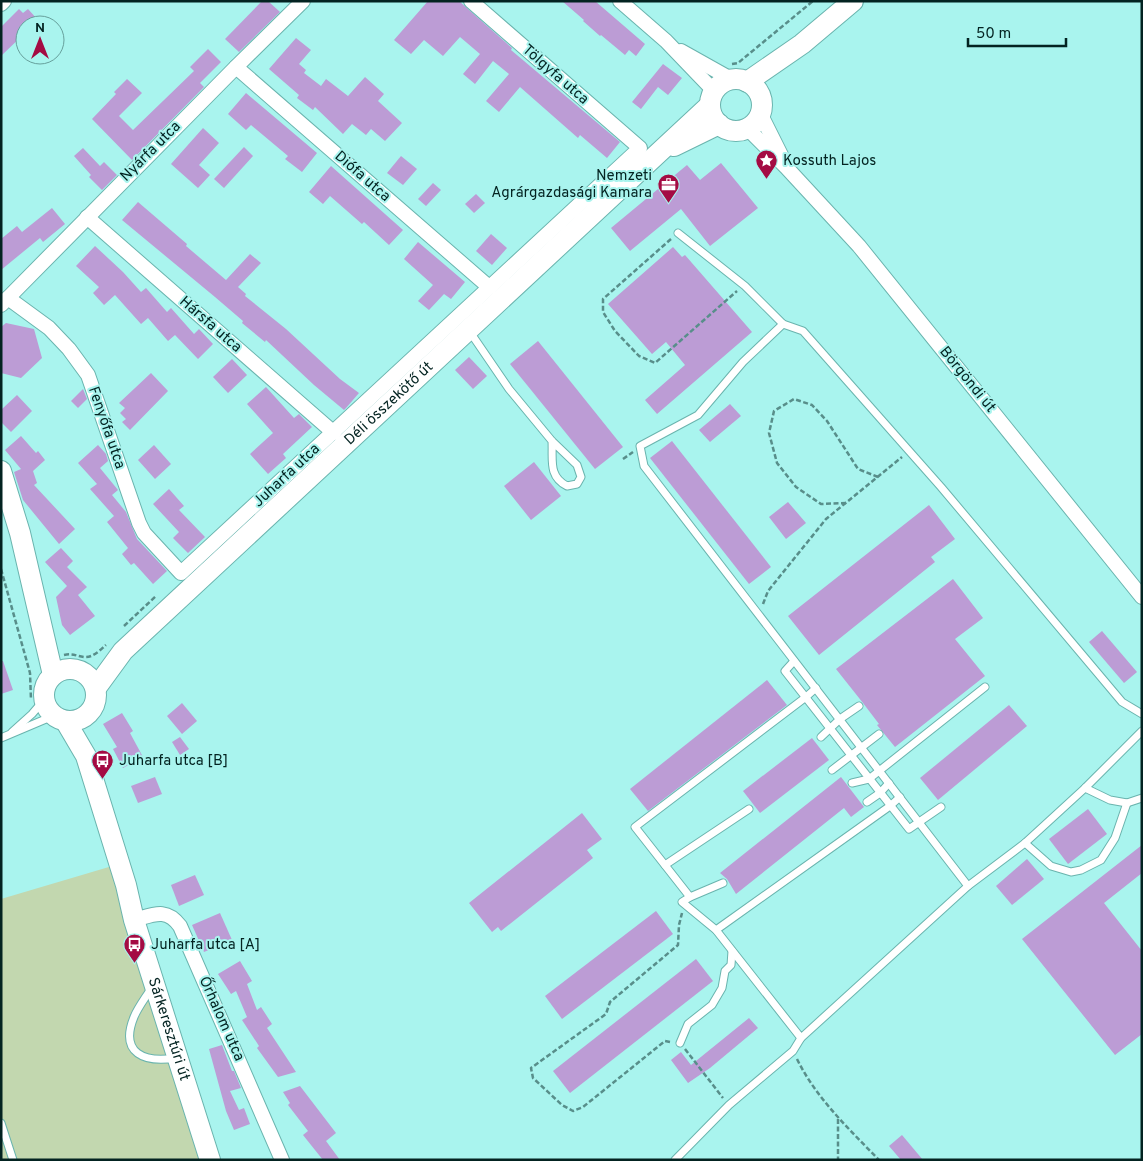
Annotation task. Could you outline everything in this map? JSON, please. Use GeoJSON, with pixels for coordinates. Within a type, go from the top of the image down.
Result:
{"type":"FeatureCollection","features":[{"type":"Feature","properties":{"kind":"main road"},"geometry":{"type":"LineString","coordinates":[[749,92],[853,1]]}},
{"type":"Feature","properties":{"kind":"main road"},"geometry":{"type":"LineString","coordinates":[[721,83],[749,92],[757,119],[747,128],[732,130],[719,124],[712,116],[712,98],[721,83]]}},
{"type":"Feature","properties":{"kind":"main road","name":"Déli összekötő út"},"geometry":{"type":"LineString","coordinates":[[65,668],[116,642],[469,329],[647,152],[712,98]]}},
{"type":"Feature","properties":{"kind":"main road","name":"Déli összekötő út"},"geometry":{"type":"LineString","coordinates":[[647,152],[719,124]]}},
{"type":"Feature","properties":{"kind":"main road"},"geometry":{"type":"LineString","coordinates":[[1,471],[20,532],[42,626],[65,668],[91,679],[96,688],[97,698],[94,708],[81,720],[54,713],[45,686],[65,668]]}},
{"type":"Feature","properties":{"kind":"main road","name":"Déli összekötő út"},"geometry":{"type":"LineString","coordinates":[[96,688],[116,642]]}},
{"type":"Feature","properties":{"kind":"main road","name":"Sárkeresztúri út"},"geometry":{"type":"LineString","coordinates":[[54,713],[86,756],[126,885],[134,920],[210,1160]]}},
{"type":"Feature","properties":{"kind":"main road","name":"Sárkeresztúri út"},"geometry":{"type":"LineString","coordinates":[[86,756],[88,715]]}},
{"type":"Feature","properties":{"kind":"street"},"geometry":{"type":"LineString","coordinates":[[1,4],[4,1]]}},
{"type":"Feature","properties":{"kind":"street","name":"Nyárfa utca"},"geometry":{"type":"LineString","coordinates":[[5,302],[87,217],[303,1]]}},
{"type":"Feature","properties":{"kind":"street","name":"Tölgyfa utca"},"geometry":{"type":"LineString","coordinates":[[471,1],[647,152]]}},
{"type":"Feature","properties":{"kind":"street"},"geometry":{"type":"LineString","coordinates":[[620,1],[666,41],[749,92]]}},
{"type":"Feature","properties":{"kind":"street"},"geometry":{"type":"LineString","coordinates":[[666,41],[712,98]]}},
{"type":"Feature","properties":{"kind":"street","name":"Diófa utca"},"geometry":{"type":"LineString","coordinates":[[236,67],[489,287]]}},
{"type":"Feature","properties":{"kind":"street","name":"Börgöndi út"},"geometry":{"type":"LineString","coordinates":[[749,92],[786,167]]}},
{"type":"Feature","properties":{"kind":"street","name":"Börgöndi út"},"geometry":{"type":"LineString","coordinates":[[747,128],[860,246],[1142,597]]}},
{"type":"Feature","properties":{"kind":"street","name":"Juharfa utca"},"geometry":{"type":"LineString","coordinates":[[181,573],[489,287],[647,152]]}},
{"type":"Feature","properties":{"kind":"street","name":"Hársfa utca"},"geometry":{"type":"LineString","coordinates":[[87,217],[334,432]]}},
{"type":"Feature","properties":{"kind":"street","name":"Fenyőfa utca"},"geometry":{"type":"LineString","coordinates":[[5,302],[50,328],[70,349],[88,375],[139,523],[144,533],[181,573]]}},
{"type":"Feature","properties":{"kind":"street","name":"Őrhalom utca"},"geometry":{"type":"LineString","coordinates":[[134,920],[164,913],[174,917],[180,926],[282,1160]]}},
{"type":"Feature","properties":{"kind":"lane"},"geometry":{"type":"LineString","coordinates":[[678,233],[745,286],[783,324],[803,331],[909,451],[1122,702],[1142,714]]}},
{"type":"Feature","properties":{"kind":"lane"},"geometry":{"type":"LineString","coordinates":[[783,324],[743,362],[698,415],[640,446],[644,466],[968,886]]}},
{"type":"Feature","properties":{"kind":"lane"},"geometry":{"type":"LineString","coordinates":[[469,329],[509,389],[552,441],[577,465],[581,477],[577,484],[567,486],[558,481],[553,471],[552,441]]}},
{"type":"Feature","properties":{"kind":"lane"},"geometry":{"type":"LineString","coordinates":[[794,661],[786,671],[909,829],[941,807]]}},
{"type":"Feature","properties":{"kind":"lane"},"geometry":{"type":"LineString","coordinates":[[852,783],[869,779],[986,687]]}},
{"type":"Feature","properties":{"kind":"lane"},"geometry":{"type":"LineString","coordinates":[[690,897],[635,827],[816,688]]}},
{"type":"Feature","properties":{"kind":"lane"},"geometry":{"type":"LineString","coordinates":[[821,737],[859,706]]}},
{"type":"Feature","properties":{"kind":"lane"},"geometry":{"type":"LineString","coordinates":[[5,737],[32,714],[54,713]]}},
{"type":"Feature","properties":{"kind":"lane"},"geometry":{"type":"LineString","coordinates":[[5,737],[54,713]]}},
{"type":"Feature","properties":{"kind":"lane"},"geometry":{"type":"LineString","coordinates":[[675,1160],[729,1105],[793,1051],[801,1038],[968,886],[1025,842],[1085,788],[1142,731]]}},
{"type":"Feature","properties":{"kind":"lane"},"geometry":{"type":"LineString","coordinates":[[832,770],[879,734]]}},
{"type":"Feature","properties":{"kind":"lane"},"geometry":{"type":"LineString","coordinates":[[868,802],[889,783]]}},
{"type":"Feature","properties":{"kind":"lane"},"geometry":{"type":"LineString","coordinates":[[1085,788],[1110,800],[1127,803],[1142,798]]}},
{"type":"Feature","properties":{"kind":"lane"},"geometry":{"type":"LineString","coordinates":[[716,930],[900,797]]}},
{"type":"Feature","properties":{"kind":"lane"},"geometry":{"type":"LineString","coordinates":[[1025,842],[1051,866],[1071,872],[1081,870],[1101,860],[1115,838],[1127,803]]}},
{"type":"Feature","properties":{"kind":"lane"},"geometry":{"type":"LineString","coordinates":[[665,865],[748,809]]}},
{"type":"Feature","properties":{"kind":"lane"},"geometry":{"type":"LineString","coordinates":[[723,883],[682,902],[716,930],[801,1038]]}},
{"type":"Feature","properties":{"kind":"lane"},"geometry":{"type":"LineString","coordinates":[[680,1043],[688,1024],[712,1005],[722,988],[725,972],[731,965],[732,951]]}},
{"type":"Feature","properties":{"kind":"lane"},"geometry":{"type":"LineString","coordinates":[[155,982],[134,1016],[130,1031],[132,1046],[139,1056],[154,1060],[178,1057]]}},
{"type":"Feature","properties":{"kind":"lane"},"geometry":{"type":"LineString","coordinates":[[1,1123],[13,1160]]}},
{"type":"Feature","properties":{"kind":"path"},"geometry":{"type":"LineString","coordinates":[[713,70],[719,65],[738,63],[813,1]]}},
{"type":"Feature","properties":{"kind":"path"},"geometry":{"type":"LineString","coordinates":[[678,233],[603,299],[603,312],[615,331],[639,356],[655,362],[734,293],[745,286]]}},
{"type":"Feature","properties":{"kind":"path"},"geometry":{"type":"LineString","coordinates":[[846,503],[821,504],[796,487],[777,462],[769,433],[774,411],[794,399],[812,405],[827,421],[858,469],[878,477]]}},
{"type":"Feature","properties":{"kind":"path"},"geometry":{"type":"LineString","coordinates":[[759,615],[768,591],[826,519],[909,451]]}},
{"type":"Feature","properties":{"kind":"path"},"geometry":{"type":"LineString","coordinates":[[1,569],[30,672]]}},
{"type":"Feature","properties":{"kind":"path"},"geometry":{"type":"LineString","coordinates":[[65,668],[73,653],[85,657],[93,655],[116,642],[129,620],[162,591]]}},
{"type":"Feature","properties":{"kind":"path"},"geometry":{"type":"LineString","coordinates":[[682,902],[678,944],[610,1002],[606,1014],[531,1068],[533,1078],[562,1105],[573,1111],[583,1107],[665,1041],[680,1043],[729,1105]]}},
{"type":"Feature","properties":{"kind":"path"},"geometry":{"type":"LineString","coordinates":[[793,1051],[805,1076],[838,1118],[879,1160]]}},
{"type":"Feature","properties":{"kind":"path"},"geometry":{"type":"LineString","coordinates":[[838,1118],[838,1160]]}},
{"type":"Feature","properties":{"kind":"green space"},"geometry":{"type":"Polygon","coordinates":[[[119,864],[208,1160],[1,1160],[1,899],[119,864]]]}},
{"type":"Feature","properties":{"kind":"building"},"geometry":{"type":"Polygon","coordinates":[[[262,1],[268,1],[280,12],[239,52],[225,39],[262,1]]]}},
{"type":"Feature","properties":{"kind":"building"},"geometry":{"type":"Polygon","coordinates":[[[428,1],[459,1],[512,48],[511,50],[620,142],[607,158],[580,135],[578,138],[520,87],[499,112],[486,101],[509,74],[493,61],[475,84],[463,74],[480,54],[460,37],[443,56],[424,40],[411,54],[394,40],[428,1]]]}},
{"type":"Feature","properties":{"kind":"building"},"geometry":{"type":"Polygon","coordinates":[[[562,1],[595,1],[645,44],[636,56],[629,50],[625,55],[600,36],[562,1]]]}},
{"type":"Feature","properties":{"kind":"building"},"geometry":{"type":"Polygon","coordinates":[[[19,9],[23,13],[28,9],[33,15],[15,15],[15,43],[1,56],[1,27],[19,9]]]}},
{"type":"Feature","properties":{"kind":"building"},"geometry":{"type":"Polygon","coordinates":[[[296,38],[311,50],[299,64],[306,70],[304,73],[321,86],[326,79],[348,96],[365,77],[384,94],[378,101],[402,123],[385,141],[371,129],[366,135],[352,124],[343,134],[315,107],[313,110],[297,98],[299,95],[269,69],[296,38]]]}},
{"type":"Feature","properties":{"kind":"building"},"geometry":{"type":"Polygon","coordinates":[[[208,49],[221,62],[200,83],[204,87],[132,160],[92,119],[116,94],[114,92],[127,79],[142,93],[119,116],[133,130],[194,71],[190,67],[208,49]]]}},
{"type":"Feature","properties":{"kind":"building"},"geometry":{"type":"Polygon","coordinates":[[[663,64],[682,78],[668,95],[658,87],[641,109],[632,102],[663,64]]]}},
{"type":"Feature","properties":{"kind":"building"},"geometry":{"type":"Polygon","coordinates":[[[246,93],[317,153],[302,172],[285,159],[288,156],[251,125],[246,130],[228,114],[246,93]]]}},
{"type":"Feature","properties":{"kind":"building"},"geometry":{"type":"Polygon","coordinates":[[[203,128],[219,143],[199,165],[210,175],[198,188],[171,164],[203,128]]]}},
{"type":"Feature","properties":{"kind":"building"},"geometry":{"type":"Polygon","coordinates":[[[244,147],[253,156],[224,188],[214,179],[244,147]]]}},
{"type":"Feature","properties":{"kind":"building"},"geometry":{"type":"Polygon","coordinates":[[[83,148],[100,166],[104,162],[117,175],[102,190],[89,177],[91,175],[74,156],[83,148]]]}},
{"type":"Feature","properties":{"kind":"building"},"geometry":{"type":"Polygon","coordinates":[[[401,156],[417,169],[403,185],[387,173],[401,156]]]}},
{"type":"Feature","properties":{"kind":"building"},"geometry":{"type":"Polygon","coordinates":[[[721,163],[758,208],[710,246],[681,209],[630,251],[611,228],[687,165],[700,180],[721,163]]]}},
{"type":"Feature","properties":{"kind":"building"},"geometry":{"type":"Polygon","coordinates":[[[331,166],[403,230],[389,245],[364,222],[362,224],[330,196],[323,204],[309,192],[331,166]]]}},
{"type":"Feature","properties":{"kind":"building"},"geometry":{"type":"Polygon","coordinates":[[[433,183],[441,190],[426,206],[418,199],[433,183]]]}},
{"type":"Feature","properties":{"kind":"building"},"geometry":{"type":"Polygon","coordinates":[[[476,194],[485,203],[474,213],[465,204],[476,194]]]}},
{"type":"Feature","properties":{"kind":"building"},"geometry":{"type":"Polygon","coordinates":[[[138,202],[226,280],[250,254],[261,263],[238,287],[246,294],[245,296],[286,329],[340,379],[359,393],[344,410],[266,340],[265,342],[242,323],[243,321],[122,220],[138,202]]]}},
{"type":"Feature","properties":{"kind":"building"},"geometry":{"type":"Polygon","coordinates":[[[52,208],[65,224],[43,242],[40,238],[1,270],[1,239],[17,226],[22,232],[52,208]]]}},
{"type":"Feature","properties":{"kind":"building"},"geometry":{"type":"Polygon","coordinates":[[[491,234],[507,248],[492,265],[476,251],[491,234]]]}},
{"type":"Feature","properties":{"kind":"building"},"geometry":{"type":"Polygon","coordinates":[[[418,242],[465,282],[451,299],[444,294],[429,310],[418,301],[433,285],[404,259],[418,242]]]}},
{"type":"Feature","properties":{"kind":"building"},"geometry":{"type":"Polygon","coordinates":[[[95,246],[141,292],[146,288],[167,312],[171,308],[194,334],[199,329],[213,344],[198,359],[175,335],[168,341],[148,318],[141,324],[115,295],[104,305],[93,293],[99,287],[76,266],[95,246]]]}},
{"type":"Feature","properties":{"kind":"building"},"geometry":{"type":"Polygon","coordinates":[[[673,247],[682,257],[685,255],[752,332],[657,414],[645,400],[685,365],[666,342],[652,354],[608,304],[673,247]]]}},
{"type":"Feature","properties":{"kind":"building"},"geometry":{"type":"Polygon","coordinates":[[[6,323],[34,329],[42,358],[21,378],[1,373],[1,327],[6,323]]]}},
{"type":"Feature","properties":{"kind":"building"},"geometry":{"type":"Polygon","coordinates":[[[538,341],[623,447],[595,469],[510,364],[538,341]]]}},
{"type":"Feature","properties":{"kind":"building"},"geometry":{"type":"Polygon","coordinates":[[[469,357],[487,376],[473,389],[455,370],[469,357]]]}},
{"type":"Feature","properties":{"kind":"building"},"geometry":{"type":"Polygon","coordinates":[[[232,359],[247,375],[228,393],[213,377],[232,359]]]}},
{"type":"Feature","properties":{"kind":"building"},"geometry":{"type":"Polygon","coordinates":[[[151,373],[168,391],[130,430],[122,422],[126,419],[120,413],[125,408],[119,403],[151,373]]]}},
{"type":"Feature","properties":{"kind":"building"},"geometry":{"type":"Polygon","coordinates":[[[266,387],[294,418],[299,414],[312,427],[283,454],[286,458],[268,474],[250,454],[273,433],[247,404],[266,387]]]}},
{"type":"Feature","properties":{"kind":"building"},"geometry":{"type":"Polygon","coordinates":[[[83,389],[87,399],[78,408],[71,401],[83,389]]]}},
{"type":"Feature","properties":{"kind":"building"},"geometry":{"type":"Polygon","coordinates":[[[17,395],[32,411],[11,432],[1,422],[1,410],[17,395]]]}},
{"type":"Feature","properties":{"kind":"building"},"geometry":{"type":"Polygon","coordinates":[[[730,404],[741,416],[710,442],[699,430],[730,404]]]}},
{"type":"Feature","properties":{"kind":"building"},"geometry":{"type":"Polygon","coordinates":[[[21,436],[45,460],[33,471],[37,483],[34,485],[75,529],[59,544],[23,500],[14,472],[21,469],[5,450],[21,436]]]}},
{"type":"Feature","properties":{"kind":"building"},"geometry":{"type":"Polygon","coordinates":[[[672,441],[771,567],[749,584],[650,458],[672,441]]]}},
{"type":"Feature","properties":{"kind":"building"},"geometry":{"type":"Polygon","coordinates":[[[98,445],[106,454],[108,461],[100,468],[118,490],[112,495],[126,512],[137,539],[167,571],[153,584],[134,563],[131,565],[122,554],[128,548],[107,522],[114,516],[90,489],[97,484],[78,463],[98,445]]]}},
{"type":"Feature","properties":{"kind":"building"},"geometry":{"type":"Polygon","coordinates":[[[154,445],[171,464],[155,479],[138,460],[154,445]]]}},
{"type":"Feature","properties":{"kind":"building"},"geometry":{"type":"Polygon","coordinates":[[[534,462],[561,496],[531,520],[504,486],[534,462]]]}},
{"type":"Feature","properties":{"kind":"building"},"geometry":{"type":"Polygon","coordinates":[[[169,489],[184,506],[179,510],[205,537],[188,553],[173,538],[179,532],[153,504],[169,489]]]}},
{"type":"Feature","properties":{"kind":"building"},"geometry":{"type":"Polygon","coordinates":[[[788,502],[806,523],[786,539],[769,517],[788,502]]]}},
{"type":"Feature","properties":{"kind":"building"},"geometry":{"type":"Polygon","coordinates":[[[929,505],[955,539],[931,557],[935,562],[819,655],[788,616],[929,505]]]}},
{"type":"Feature","properties":{"kind":"building"},"geometry":{"type":"Polygon","coordinates":[[[61,548],[73,561],[67,567],[87,587],[78,595],[95,616],[70,635],[62,625],[56,597],[67,586],[45,562],[61,548]]]}},
{"type":"Feature","properties":{"kind":"building"},"geometry":{"type":"Polygon","coordinates":[[[953,579],[983,618],[955,639],[985,676],[895,747],[836,669],[953,579]]]}},
{"type":"Feature","properties":{"kind":"building"},"geometry":{"type":"Polygon","coordinates":[[[1102,631],[1137,672],[1124,683],[1089,642],[1102,631]]]}},
{"type":"Feature","properties":{"kind":"building"},"geometry":{"type":"Polygon","coordinates":[[[1,661],[3,661],[13,690],[1,694],[1,661]]]}},
{"type":"Feature","properties":{"kind":"building"},"geometry":{"type":"Polygon","coordinates":[[[767,680],[787,705],[648,811],[630,789],[767,680]]]}},
{"type":"Feature","properties":{"kind":"building"},"geometry":{"type":"Polygon","coordinates":[[[182,703],[197,721],[182,734],[167,716],[182,703]]]}},
{"type":"Feature","properties":{"kind":"building"},"geometry":{"type":"Polygon","coordinates":[[[1009,705],[1027,726],[938,800],[920,778],[1009,705]]]}},
{"type":"Feature","properties":{"kind":"building"},"geometry":{"type":"Polygon","coordinates":[[[122,713],[133,731],[130,733],[143,757],[123,768],[113,749],[117,747],[103,724],[122,713]]]}},
{"type":"Feature","properties":{"kind":"building"},"geometry":{"type":"Polygon","coordinates":[[[180,737],[189,749],[180,755],[172,742],[180,737]]]}},
{"type":"Feature","properties":{"kind":"building"},"geometry":{"type":"Polygon","coordinates":[[[812,738],[829,760],[760,813],[743,791],[812,738]]]}},
{"type":"Feature","properties":{"kind":"building"},"geometry":{"type":"Polygon","coordinates":[[[155,777],[162,794],[138,803],[131,786],[155,777]]]}},
{"type":"Feature","properties":{"kind":"building"},"geometry":{"type":"Polygon","coordinates":[[[841,777],[864,807],[851,817],[844,808],[736,894],[727,879],[720,873],[841,777]]]}},
{"type":"Feature","properties":{"kind":"building"},"geometry":{"type":"Polygon","coordinates":[[[1088,809],[1107,834],[1068,864],[1049,839],[1088,809]]]}},
{"type":"Feature","properties":{"kind":"building"},"geometry":{"type":"Polygon","coordinates":[[[582,813],[602,839],[587,850],[593,858],[501,931],[498,927],[492,932],[469,903],[582,813]]]}},
{"type":"Feature","properties":{"kind":"building"},"geometry":{"type":"Polygon","coordinates":[[[1142,845],[1142,873],[1104,903],[1142,951],[1142,1034],[1115,1055],[1022,939],[1142,845]]]}},
{"type":"Feature","properties":{"kind":"building"},"geometry":{"type":"Polygon","coordinates":[[[1027,859],[1044,879],[1012,905],[996,886],[1027,859]]]}},
{"type":"Feature","properties":{"kind":"building"},"geometry":{"type":"Polygon","coordinates":[[[195,875],[204,895],[179,906],[171,885],[195,875]]]}},
{"type":"Feature","properties":{"kind":"building"},"geometry":{"type":"Polygon","coordinates":[[[656,911],[673,934],[562,1019],[545,996],[656,911]]]}},
{"type":"Feature","properties":{"kind":"building"},"geometry":{"type":"Polygon","coordinates":[[[220,913],[232,940],[204,952],[192,925],[220,913]]]}},
{"type":"Feature","properties":{"kind":"building"},"geometry":{"type":"Polygon","coordinates":[[[696,959],[713,981],[570,1093],[553,1071],[696,959]]]}},
{"type":"Feature","properties":{"kind":"building"},"geometry":{"type":"Polygon","coordinates":[[[240,961],[252,981],[247,984],[257,1010],[261,1007],[272,1024],[267,1028],[296,1072],[278,1077],[257,1048],[259,1046],[242,1020],[247,1017],[236,991],[231,994],[218,974],[240,961]]]}},
{"type":"Feature","properties":{"kind":"building"},"geometry":{"type":"Polygon","coordinates":[[[749,1018],[758,1028],[710,1068],[688,1083],[671,1060],[681,1052],[691,1065],[749,1018]]]}},
{"type":"Feature","properties":{"kind":"building"},"geometry":{"type":"Polygon","coordinates":[[[222,1045],[241,1088],[230,1091],[239,1110],[244,1108],[250,1124],[234,1130],[226,1111],[209,1049],[222,1045]]]}},
{"type":"Feature","properties":{"kind":"building"},"geometry":{"type":"Polygon","coordinates":[[[300,1086],[336,1133],[326,1141],[340,1160],[323,1160],[303,1135],[308,1131],[288,1105],[290,1103],[283,1092],[300,1086]]]}},
{"type":"Feature","properties":{"kind":"building"},"geometry":{"type":"Polygon","coordinates":[[[902,1135],[923,1160],[901,1160],[889,1146],[902,1135]]]}},
{"type":"Feature","properties":{"kind":"place","name":"Kossuth Lajos"},"geometry":{"type":"Point","coordinates":[767,180]}},
{"type":"Feature","properties":{"kind":"place","name":"Nemzeti Agrárgazdasági Kamara"},"geometry":{"type":"Point","coordinates":[668,204]}},
{"type":"Feature","properties":{"kind":"place","name":"Juharfa utca [B]"},"geometry":{"type":"Point","coordinates":[103,780]}},
{"type":"Feature","properties":{"kind":"place","name":"Juharfa utca [A]"},"geometry":{"type":"Point","coordinates":[135,964]}}]}
